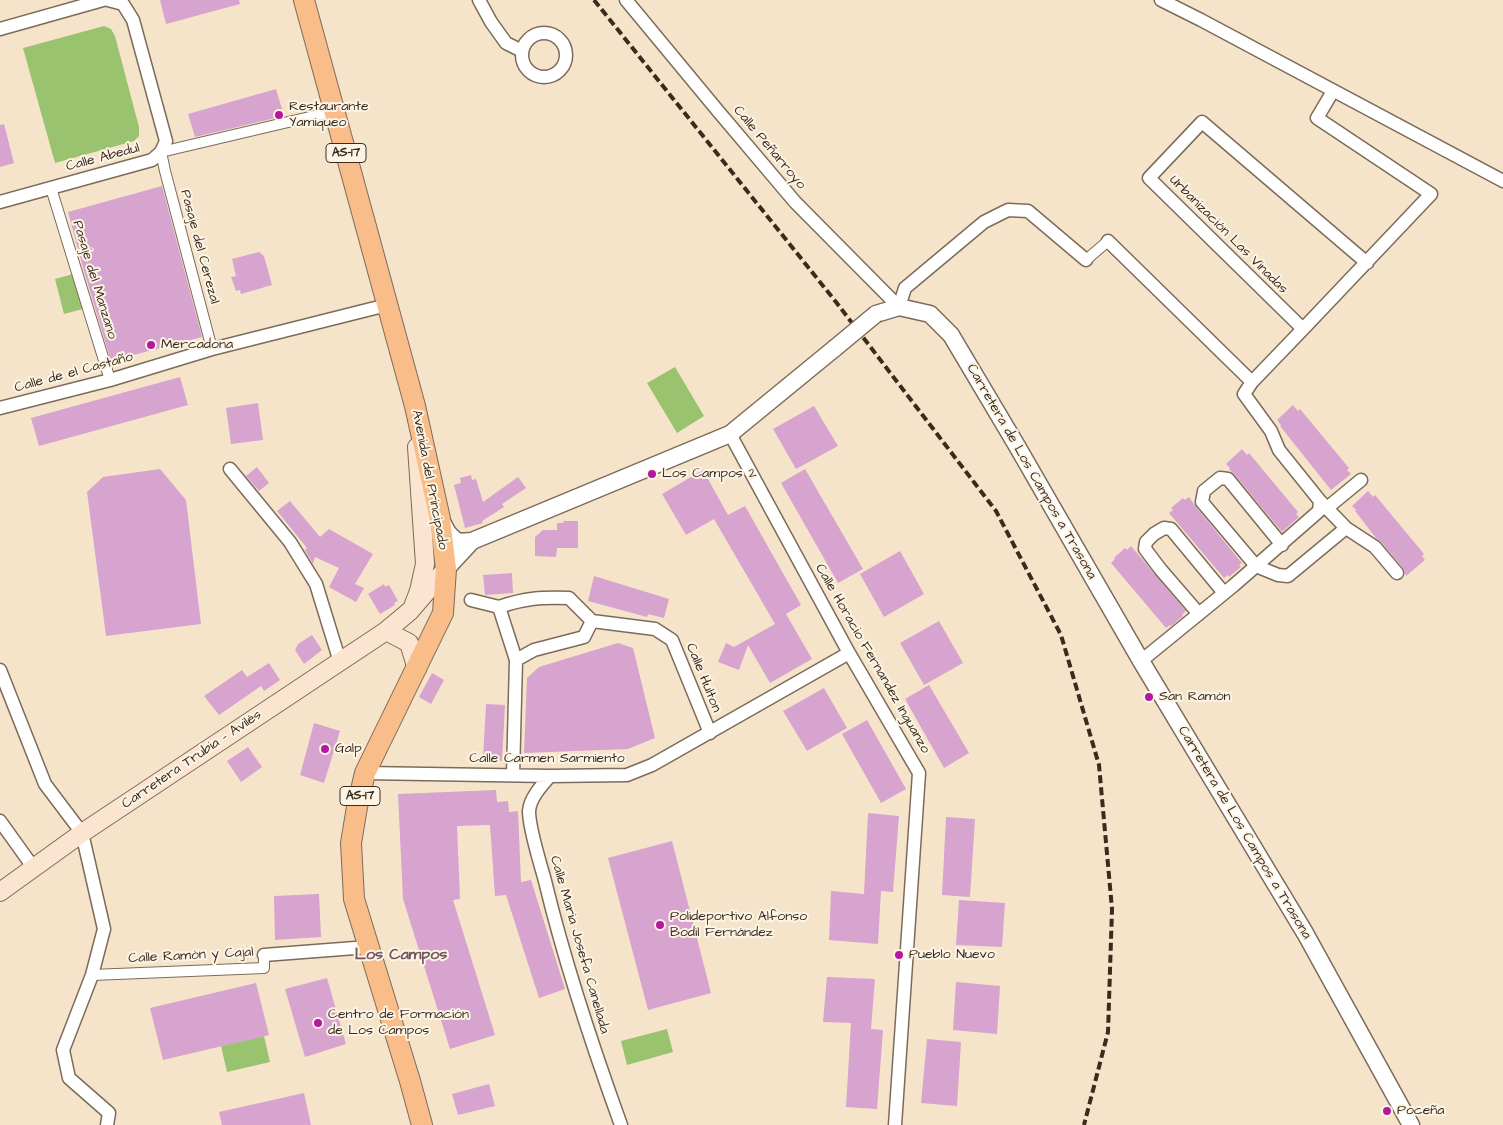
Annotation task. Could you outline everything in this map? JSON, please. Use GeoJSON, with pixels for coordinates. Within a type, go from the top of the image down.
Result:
{"type":"FeatureCollection","features":[{"type":"Feature","properties":{"kind":"main road","name":"Avenida del Principado"},"geometry":{"type":"LineString","coordinates":[[304,0],[415,406],[440,519],[446,570],[442,613],[435,632],[365,773],[351,843],[354,899],[422,1125]]}},
{"type":"Feature","properties":{"kind":"main road"},"geometry":{"type":"LineString","coordinates":[[415,406],[424,564],[419,592],[410,611],[426,611],[433,618],[435,632]]}},
{"type":"Feature","properties":{"kind":"main road","name":"Carretera Trubia - Avilés"},"geometry":{"type":"LineString","coordinates":[[0,892],[82,832],[386,630],[410,611],[446,570]]}},
{"type":"Feature","properties":{"kind":"main road"},"geometry":{"type":"LineString","coordinates":[[386,630],[409,643],[417,668]]}},
{"type":"Feature","properties":{"kind":"street"},"geometry":{"type":"LineString","coordinates":[[0,29],[64,6],[103,0]]}},
{"type":"Feature","properties":{"kind":"street","name":"Calle Abedul"},"geometry":{"type":"LineString","coordinates":[[0,202],[152,160],[161,152],[166,141],[133,20],[126,2],[108,0]]}},
{"type":"Feature","properties":{"kind":"street"},"geometry":{"type":"LineString","coordinates":[[479,0],[491,22],[506,43],[522,51]]}},
{"type":"Feature","properties":{"kind":"street","name":"Calle Peñarroyo"},"geometry":{"type":"LineString","coordinates":[[626,0],[795,202],[899,307]]}},
{"type":"Feature","properties":{"kind":"street"},"geometry":{"type":"LineString","coordinates":[[1161,0],[1503,181]]}},
{"type":"Feature","properties":{"kind":"street"},"geometry":{"type":"LineString","coordinates":[[1333,91],[1317,118],[1430,194],[1252,382],[1244,394],[1271,431],[1279,450],[1324,505],[1346,528],[1375,547],[1397,573]]}},
{"type":"Feature","properties":{"kind":"street"},"geometry":{"type":"LineString","coordinates":[[161,152],[335,111]]}},
{"type":"Feature","properties":{"kind":"street","name":"Urbanización Las Vinadas"},"geometry":{"type":"LineString","coordinates":[[1303,329],[1149,178],[1202,122],[1367,262]]}},
{"type":"Feature","properties":{"kind":"street","name":"Pasaje del Cerezal"},"geometry":{"type":"LineString","coordinates":[[161,152],[212,349]]}},
{"type":"Feature","properties":{"kind":"street","name":"Pasaje del Manzano"},"geometry":{"type":"LineString","coordinates":[[51,188],[110,380]]}},
{"type":"Feature","properties":{"kind":"street"},"geometry":{"type":"LineString","coordinates":[[899,307],[905,288],[984,222],[1008,210],[1028,211],[1086,260],[1108,241],[1252,382]]}},
{"type":"Feature","properties":{"kind":"street","name":"Calle de el Castaño"},"geometry":{"type":"LineString","coordinates":[[0,408],[110,380],[212,349],[387,305]]}},
{"type":"Feature","properties":{"kind":"street","name":"Carretera de Los Campos a Trasona"},"geometry":{"type":"LineString","coordinates":[[472,541],[730,434],[876,314],[899,307],[930,314],[951,335],[1017,446],[1141,661],[1305,933],[1411,1125]]}},
{"type":"Feature","properties":{"kind":"street","name":"Calle Horacio Fernandez Inguanzo"},"geometry":{"type":"LineString","coordinates":[[730,434],[849,653],[919,773],[894,1125]]}},
{"type":"Feature","properties":{"kind":"street"},"geometry":{"type":"LineString","coordinates":[[230,469],[290,542],[316,584],[340,662]]}},
{"type":"Feature","properties":{"kind":"street"},"geometry":{"type":"LineString","coordinates":[[1282,545],[1228,479],[1220,478],[1204,491],[1202,502],[1256,566],[1278,574],[1288,576],[1346,528]]}},
{"type":"Feature","properties":{"kind":"street"},"geometry":{"type":"LineString","coordinates":[[1141,661],[1282,545],[1324,505],[1361,480]]}},
{"type":"Feature","properties":{"kind":"street"},"geometry":{"type":"LineString","coordinates":[[440,519],[448,533],[458,542],[472,541]]}},
{"type":"Feature","properties":{"kind":"street"},"geometry":{"type":"LineString","coordinates":[[1199,614],[1146,550],[1146,542],[1154,534],[1164,528],[1171,529],[1224,593]]}},
{"type":"Feature","properties":{"kind":"street"},"geometry":{"type":"LineString","coordinates":[[446,570],[472,541]]}},
{"type":"Feature","properties":{"kind":"street"},"geometry":{"type":"LineString","coordinates":[[471,600],[499,608],[519,601],[543,597],[569,598],[592,621],[584,637],[534,650],[516,660]]}},
{"type":"Feature","properties":{"kind":"street"},"geometry":{"type":"LineString","coordinates":[[499,608],[516,660],[513,775]]}},
{"type":"Feature","properties":{"kind":"street","name":"Calle Hulton"},"geometry":{"type":"LineString","coordinates":[[592,621],[655,629],[672,640],[710,733]]}},
{"type":"Feature","properties":{"kind":"street","name":"Calle Carmen Sarmiento"},"geometry":{"type":"LineString","coordinates":[[365,773],[550,776],[628,775],[652,765],[710,733],[849,653]]}},
{"type":"Feature","properties":{"kind":"street"},"geometry":{"type":"LineString","coordinates":[[0,670],[45,784],[82,832],[104,929],[92,975],[63,1050],[69,1078],[109,1113],[107,1125]]}},
{"type":"Feature","properties":{"kind":"street","name":"Calle Maria Josefa Canellada"},"geometry":{"type":"LineString","coordinates":[[550,776],[537,790],[529,810],[533,833],[550,901],[587,1030],[621,1125]]}},
{"type":"Feature","properties":{"kind":"street"},"geometry":{"type":"LineString","coordinates":[[0,821],[33,867]]}},
{"type":"Feature","properties":{"kind":"street","name":"Calle Ramón y Cajal"},"geometry":{"type":"LineString","coordinates":[[92,975],[264,968],[264,954],[368,948]]}},
{"type":"Feature","properties":{"kind":"green space"},"geometry":{"type":"Polygon","coordinates":[[[104,26],[111,29],[115,36],[139,127],[139,136],[134,141],[55,163],[23,48],[104,26]]]}},
{"type":"Feature","properties":{"kind":"green space"},"geometry":{"type":"Polygon","coordinates":[[[73,274],[83,309],[64,314],[55,279],[73,274]]]}},
{"type":"Feature","properties":{"kind":"green space"},"geometry":{"type":"Polygon","coordinates":[[[675,367],[704,416],[677,433],[647,383],[675,367]]]}},
{"type":"Feature","properties":{"kind":"green space"},"geometry":{"type":"Polygon","coordinates":[[[667,1029],[673,1052],[627,1065],[621,1041],[667,1029]]]}},
{"type":"Feature","properties":{"kind":"green space"},"geometry":{"type":"Polygon","coordinates":[[[264,1036],[270,1062],[227,1072],[221,1046],[264,1036]]]}},
{"type":"Feature","properties":{"kind":"building"},"geometry":{"type":"Polygon","coordinates":[[[160,0],[239,0],[240,4],[166,24],[160,0]]]}},
{"type":"Feature","properties":{"kind":"building"},"geometry":{"type":"Polygon","coordinates":[[[276,89],[284,116],[195,137],[188,114],[276,89]]]}},
{"type":"Feature","properties":{"kind":"building"},"geometry":{"type":"Polygon","coordinates":[[[4,124],[14,163],[0,167],[0,125],[4,124]]]}},
{"type":"Feature","properties":{"kind":"building"},"geometry":{"type":"Polygon","coordinates":[[[162,186],[202,337],[111,361],[68,212],[162,186]]]}},
{"type":"Feature","properties":{"kind":"building"},"geometry":{"type":"Polygon","coordinates":[[[259,252],[264,256],[272,285],[241,294],[240,290],[236,291],[231,277],[236,276],[232,259],[259,252]]]}},
{"type":"Feature","properties":{"kind":"building"},"geometry":{"type":"Polygon","coordinates":[[[180,377],[188,405],[39,446],[31,418],[180,377]]]}},
{"type":"Feature","properties":{"kind":"building"},"geometry":{"type":"Polygon","coordinates":[[[258,403],[263,440],[231,444],[226,408],[258,403]]]}},
{"type":"Feature","properties":{"kind":"building"},"geometry":{"type":"Polygon","coordinates":[[[1293,405],[1298,411],[1300,409],[1349,468],[1347,470],[1351,474],[1331,490],[1277,420],[1293,405]]]}},
{"type":"Feature","properties":{"kind":"building"},"geometry":{"type":"Polygon","coordinates":[[[814,406],[838,446],[796,469],[773,429],[814,406]]]}},
{"type":"Feature","properties":{"kind":"building"},"geometry":{"type":"Polygon","coordinates":[[[1242,449],[1247,455],[1249,453],[1298,512],[1296,514],[1299,517],[1282,532],[1226,464],[1242,449]]]}},
{"type":"Feature","properties":{"kind":"building"},"geometry":{"type":"Polygon","coordinates":[[[257,467],[269,483],[259,491],[246,476],[257,467]]]}},
{"type":"Feature","properties":{"kind":"building"},"geometry":{"type":"Polygon","coordinates":[[[160,469],[186,500],[201,624],[106,636],[87,492],[103,477],[160,469]]]}},
{"type":"Feature","properties":{"kind":"building"},"geometry":{"type":"Polygon","coordinates":[[[805,469],[863,569],[838,583],[781,483],[805,469]]]}},
{"type":"Feature","properties":{"kind":"building"},"geometry":{"type":"Polygon","coordinates":[[[703,470],[728,515],[745,506],[801,605],[786,614],[812,659],[770,683],[748,645],[739,670],[718,662],[726,643],[734,647],[775,624],[714,519],[686,535],[662,494],[703,470]]]}},
{"type":"Feature","properties":{"kind":"building"},"geometry":{"type":"Polygon","coordinates":[[[471,475],[472,480],[476,479],[483,502],[518,477],[526,488],[502,504],[504,507],[482,521],[483,523],[465,528],[454,485],[461,483],[460,478],[471,475]]]}},
{"type":"Feature","properties":{"kind":"building"},"geometry":{"type":"Polygon","coordinates":[[[1368,491],[1373,497],[1375,495],[1424,554],[1422,556],[1425,560],[1406,576],[1403,568],[1376,538],[1352,506],[1368,491]]]}},
{"type":"Feature","properties":{"kind":"building"},"geometry":{"type":"Polygon","coordinates":[[[1189,497],[1242,563],[1239,565],[1241,567],[1229,577],[1228,575],[1224,578],[1169,513],[1173,510],[1171,508],[1183,498],[1185,500],[1189,497]]]}},
{"type":"Feature","properties":{"kind":"building"},"geometry":{"type":"Polygon","coordinates":[[[290,501],[320,537],[329,529],[373,554],[355,584],[364,588],[356,602],[329,587],[339,568],[315,557],[313,564],[305,550],[307,548],[277,511],[290,501]]]}},
{"type":"Feature","properties":{"kind":"building"},"geometry":{"type":"Polygon","coordinates":[[[564,521],[578,521],[578,548],[557,548],[556,557],[535,556],[535,537],[543,530],[557,530],[557,523],[563,523],[564,521]]]}},
{"type":"Feature","properties":{"kind":"building"},"geometry":{"type":"Polygon","coordinates":[[[1131,546],[1186,611],[1171,626],[1166,628],[1111,563],[1125,548],[1127,550],[1131,546]]]}},
{"type":"Feature","properties":{"kind":"building"},"geometry":{"type":"Polygon","coordinates":[[[900,551],[924,594],[884,617],[860,574],[900,551]]]}},
{"type":"Feature","properties":{"kind":"building"},"geometry":{"type":"Polygon","coordinates":[[[512,573],[513,593],[485,595],[483,575],[512,573]]]}},
{"type":"Feature","properties":{"kind":"building"},"geometry":{"type":"Polygon","coordinates":[[[594,576],[669,599],[664,618],[648,614],[647,617],[588,601],[594,576]]]}},
{"type":"Feature","properties":{"kind":"building"},"geometry":{"type":"Polygon","coordinates":[[[384,584],[385,587],[389,585],[398,601],[380,614],[368,594],[384,584]]]}},
{"type":"Feature","properties":{"kind":"building"},"geometry":{"type":"Polygon","coordinates":[[[939,621],[963,663],[924,685],[900,643],[939,621]]]}},
{"type":"Feature","properties":{"kind":"building"},"geometry":{"type":"Polygon","coordinates":[[[312,635],[322,650],[304,664],[295,650],[298,644],[312,635]]]}},
{"type":"Feature","properties":{"kind":"building"},"geometry":{"type":"Polygon","coordinates":[[[618,643],[633,648],[655,738],[628,749],[524,753],[527,678],[539,667],[618,643]]]}},
{"type":"Feature","properties":{"kind":"building"},"geometry":{"type":"Polygon","coordinates":[[[269,663],[280,680],[264,691],[261,686],[219,715],[204,696],[242,670],[247,677],[269,663]]]}},
{"type":"Feature","properties":{"kind":"building"},"geometry":{"type":"Polygon","coordinates":[[[432,673],[444,680],[431,704],[419,697],[432,673]]]}},
{"type":"Feature","properties":{"kind":"building"},"geometry":{"type":"Polygon","coordinates":[[[929,685],[969,753],[944,768],[905,699],[929,685]]]}},
{"type":"Feature","properties":{"kind":"building"},"geometry":{"type":"Polygon","coordinates":[[[824,688],[847,728],[807,751],[783,711],[824,688]]]}},
{"type":"Feature","properties":{"kind":"building"},"geometry":{"type":"Polygon","coordinates":[[[486,704],[505,705],[502,761],[483,760],[486,704]]]}},
{"type":"Feature","properties":{"kind":"building"},"geometry":{"type":"Polygon","coordinates":[[[867,720],[906,789],[881,803],[842,734],[867,720]]]}},
{"type":"Feature","properties":{"kind":"building"},"geometry":{"type":"Polygon","coordinates":[[[314,723],[340,731],[324,783],[300,775],[314,723]]]}},
{"type":"Feature","properties":{"kind":"building"},"geometry":{"type":"Polygon","coordinates":[[[248,747],[262,767],[241,782],[227,761],[248,747]]]}},
{"type":"Feature","properties":{"kind":"building"},"geometry":{"type":"Polygon","coordinates":[[[496,790],[497,802],[508,801],[509,812],[518,811],[521,882],[531,880],[565,989],[539,998],[506,895],[495,896],[490,825],[457,826],[460,899],[453,900],[495,1035],[450,1049],[403,899],[398,794],[496,790]]]}},
{"type":"Feature","properties":{"kind":"building"},"geometry":{"type":"Polygon","coordinates":[[[868,813],[899,816],[893,892],[881,891],[878,944],[829,940],[831,891],[864,894],[868,813]]]}},
{"type":"Feature","properties":{"kind":"building"},"geometry":{"type":"Polygon","coordinates":[[[946,817],[975,819],[970,897],[942,895],[946,817]]]}},
{"type":"Feature","properties":{"kind":"building","name":"Polideportivo Alfonso Bodil Fernández"},"geometry":{"type":"Polygon","coordinates":[[[672,841],[711,993],[648,1010],[608,858],[672,841]]]}},
{"type":"Feature","properties":{"kind":"building"},"geometry":{"type":"Polygon","coordinates":[[[319,894],[321,937],[275,940],[274,896],[319,894]]]}},
{"type":"Feature","properties":{"kind":"building"},"geometry":{"type":"Polygon","coordinates":[[[959,900],[1005,903],[1002,947],[956,945],[959,900]]]}},
{"type":"Feature","properties":{"kind":"building"},"geometry":{"type":"Polygon","coordinates":[[[827,977],[875,979],[871,1029],[883,1030],[877,1109],[846,1107],[851,1023],[823,1022],[827,977]]]}},
{"type":"Feature","properties":{"kind":"building"},"geometry":{"type":"Polygon","coordinates":[[[327,978],[346,1044],[305,1057],[285,989],[327,978]]]}},
{"type":"Feature","properties":{"kind":"building"},"geometry":{"type":"Polygon","coordinates":[[[956,982],[1000,986],[997,1034],[953,1030],[956,982]]]}},
{"type":"Feature","properties":{"kind":"building"},"geometry":{"type":"Polygon","coordinates":[[[256,983],[269,1035],[163,1060],[150,1008],[256,983]]]}},
{"type":"Feature","properties":{"kind":"building"},"geometry":{"type":"Polygon","coordinates":[[[927,1039],[961,1042],[957,1106],[921,1103],[927,1039]]]}},
{"type":"Feature","properties":{"kind":"building"},"geometry":{"type":"Polygon","coordinates":[[[489,1084],[495,1106],[458,1115],[452,1094],[489,1084]]]}},
{"type":"Feature","properties":{"kind":"building"},"geometry":{"type":"Polygon","coordinates":[[[304,1093],[311,1125],[222,1125],[219,1112],[304,1093]]]}},
{"type":"Feature","properties":{"kind":"railway"},"geometry":{"type":"LineString","coordinates":[[594,0],[836,302],[996,511],[1061,635],[1099,765],[1112,909],[1108,1032],[1084,1125]]}},
{"type":"Feature","properties":{"kind":"place","name":"Restaurante Yamiqueo"},"geometry":{"type":"Point","coordinates":[279,115]}},
{"type":"Feature","properties":{"kind":"place","name":"Mercadona"},"geometry":{"type":"Point","coordinates":[151,345]}},
{"type":"Feature","properties":{"kind":"place","name":"Los Campos 2"},"geometry":{"type":"Point","coordinates":[652,474]}},
{"type":"Feature","properties":{"kind":"place","name":"San Ramón"},"geometry":{"type":"Point","coordinates":[1149,697]}},
{"type":"Feature","properties":{"kind":"place","name":"Galp"},"geometry":{"type":"Point","coordinates":[325,749]}},
{"type":"Feature","properties":{"kind":"place","name":"Polideportivo Alfonso Bodil Fernández"},"geometry":{"type":"Point","coordinates":[660,925]}},
{"type":"Feature","properties":{"kind":"place","name":"Pueblo Nuevo"},"geometry":{"type":"Point","coordinates":[899,955]}},
{"type":"Feature","properties":{"kind":"place","name":"Centro de Formación de Los Campos"},"geometry":{"type":"Point","coordinates":[318,1023]}},
{"type":"Feature","properties":{"kind":"place","name":"Poceña"},"geometry":{"type":"Point","coordinates":[1387,1111]}},
{"type":"Feature","properties":{"kind":"district","name":"Los Campos"},"geometry":{"type":"Point","coordinates":[401,956]}}]}
